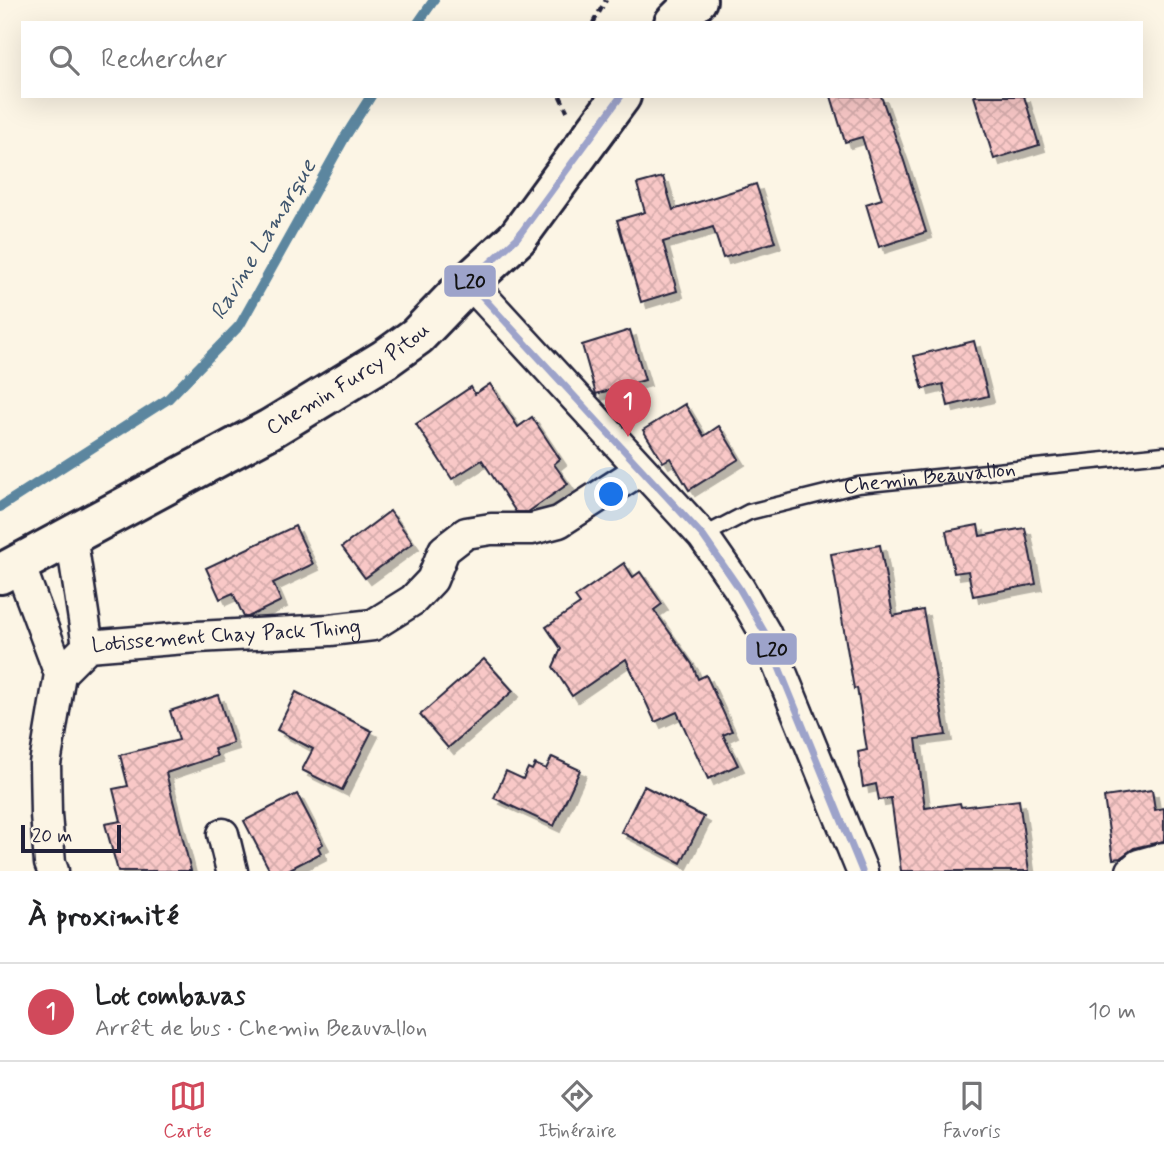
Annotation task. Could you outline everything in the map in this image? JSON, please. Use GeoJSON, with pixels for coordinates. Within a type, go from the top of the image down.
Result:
{"type":"FeatureCollection","features":[{"type":"Feature","properties":{"kind":"street"},"geometry":{"type":"LineString","coordinates":[[676,21],[697,0]]}},
{"type":"Feature","properties":{"kind":"street","name":"Chemin Furcy Pitou"},"geometry":{"type":"LineString","coordinates":[[10,569],[270,429],[385,359],[417,335],[517,238],[620,98]]}},
{"type":"Feature","properties":{"kind":"street"},"geometry":{"type":"LineString","coordinates":[[470,282],[703,536],[739,588],[765,633],[862,871]]}},
{"type":"Feature","properties":{"kind":"street","name":"Lotissement Chay Pack Thing"},"geometry":{"type":"LineString","coordinates":[[60,674],[88,646],[373,625],[413,600],[432,580],[444,550],[466,533],[491,529],[532,529],[559,522],[640,470]]}},
{"type":"Feature","properties":{"kind":"street"},"geometry":{"type":"LineString","coordinates":[[71,535],[88,646]]}},
{"type":"Feature","properties":{"kind":"street"},"geometry":{"type":"LineString","coordinates":[[10,569],[60,674],[45,764],[46,814],[53,871]]}},
{"type":"Feature","properties":{"kind":"street"},"geometry":{"type":"LineString","coordinates":[[223,834],[232,871]]}},
{"type":"Feature","properties":{"kind":"street"},"geometry":{"type":"LineString","coordinates":[[1132,871],[1139,865],[1164,858]]}},
{"type":"Feature","properties":{"kind":"lane","name":"Chemin Beauvallon"},"geometry":{"type":"LineString","coordinates":[[703,536],[749,512],[858,485],[1164,454]]}},
{"type":"Feature","properties":{"kind":"path"},"geometry":{"type":"LineString","coordinates":[[594,21],[606,0]]}},
{"type":"Feature","properties":{"kind":"building"},"geometry":{"type":"Polygon","coordinates":[[[832,98],[882,98],[926,232],[879,247],[866,204],[882,199],[862,137],[845,142],[832,98]]]}},
{"type":"Feature","properties":{"kind":"building"},"geometry":{"type":"Polygon","coordinates":[[[975,98],[1025,98],[1039,145],[994,159],[975,98]]]}},
{"type":"Feature","properties":{"kind":"building"},"geometry":{"type":"Polygon","coordinates":[[[663,177],[673,210],[756,184],[775,242],[723,258],[713,227],[663,242],[677,291],[641,302],[617,220],[645,212],[637,184],[663,177]]]}},
{"type":"Feature","properties":{"kind":"building"},"geometry":{"type":"Polygon","coordinates":[[[630,330],[645,380],[596,394],[582,345],[630,330]]]}},
{"type":"Feature","properties":{"kind":"building"},"geometry":{"type":"Polygon","coordinates":[[[974,341],[988,396],[948,406],[943,384],[923,389],[914,356],[974,341]]]}},
{"type":"Feature","properties":{"kind":"building"},"geometry":{"type":"Polygon","coordinates":[[[490,384],[518,427],[532,417],[560,459],[554,464],[568,484],[528,512],[516,512],[482,460],[452,479],[416,424],[471,387],[475,394],[490,384]]]}},
{"type":"Feature","properties":{"kind":"building"},"geometry":{"type":"Polygon","coordinates":[[[685,404],[704,436],[719,426],[739,459],[689,490],[670,458],[663,462],[643,430],[685,404]]]}},
{"type":"Feature","properties":{"kind":"building"},"geometry":{"type":"Polygon","coordinates":[[[390,511],[413,543],[365,578],[342,547],[390,511]]]}},
{"type":"Feature","properties":{"kind":"building"},"geometry":{"type":"Polygon","coordinates":[[[978,525],[980,536],[1025,528],[1036,584],[973,596],[968,571],[954,573],[946,531],[978,525]]]}},
{"type":"Feature","properties":{"kind":"building"},"geometry":{"type":"Polygon","coordinates":[[[295,526],[313,564],[273,583],[281,601],[244,617],[233,593],[220,599],[206,568],[295,526]]]}},
{"type":"Feature","properties":{"kind":"building"},"geometry":{"type":"Polygon","coordinates":[[[880,545],[893,616],[923,610],[946,735],[916,739],[925,808],[1019,800],[1029,871],[901,871],[891,798],[879,800],[876,784],[863,787],[858,752],[867,750],[831,554],[880,545]]]}},
{"type":"Feature","properties":{"kind":"building"},"geometry":{"type":"Polygon","coordinates":[[[624,563],[633,577],[640,572],[662,604],[654,610],[692,664],[698,679],[706,675],[732,731],[723,735],[738,765],[708,779],[677,712],[655,722],[626,659],[572,696],[553,667],[561,649],[546,627],[580,604],[575,597],[624,563]]]}},
{"type":"Feature","properties":{"kind":"building"},"geometry":{"type":"Polygon","coordinates":[[[484,659],[513,691],[448,748],[420,715],[484,659]]]}},
{"type":"Feature","properties":{"kind":"building"},"geometry":{"type":"Polygon","coordinates":[[[296,692],[372,731],[342,790],[302,770],[313,749],[277,730],[296,692]]]}},
{"type":"Feature","properties":{"kind":"building"},"geometry":{"type":"Polygon","coordinates":[[[218,695],[233,743],[214,749],[217,756],[166,773],[191,871],[118,871],[105,824],[121,821],[113,789],[128,786],[120,755],[179,740],[170,711],[218,695]]]}},
{"type":"Feature","properties":{"kind":"building"},"geometry":{"type":"Polygon","coordinates":[[[552,757],[580,770],[554,826],[494,798],[506,771],[523,779],[528,768],[532,770],[535,764],[546,769],[552,757]]]}},
{"type":"Feature","properties":{"kind":"building"},"geometry":{"type":"Polygon","coordinates":[[[644,786],[704,817],[681,863],[621,832],[644,786]]]}},
{"type":"Feature","properties":{"kind":"building"},"geometry":{"type":"Polygon","coordinates":[[[1152,790],[1155,810],[1164,808],[1164,841],[1134,848],[1120,858],[1113,859],[1104,797],[1152,790]]]}},
{"type":"Feature","properties":{"kind":"building"},"geometry":{"type":"Polygon","coordinates":[[[297,794],[323,844],[318,847],[321,853],[286,871],[270,871],[244,821],[297,794]]]}},
{"type":"Feature","properties":{"kind":"waterway","name":"Ravine Lamarque"},"geometry":{"type":"LineString","coordinates":[[419,21],[434,0]]}},
{"type":"Feature","properties":{"kind":"waterway","name":"Ravine Lamarque"},"geometry":{"type":"LineString","coordinates":[[0,507],[168,399],[240,325],[345,137],[370,98]]}},
{"type":"Feature","properties":{"kind":"transit line","name":"L20"},"geometry":{"type":"LineString","coordinates":[[620,98],[517,238],[469,282],[703,536],[739,588],[765,633],[862,871]]}},
{"type":"Feature","properties":{"kind":"place","name":"Lot combavas"},"geometry":{"type":"Point","coordinates":[628,437]}}]}
